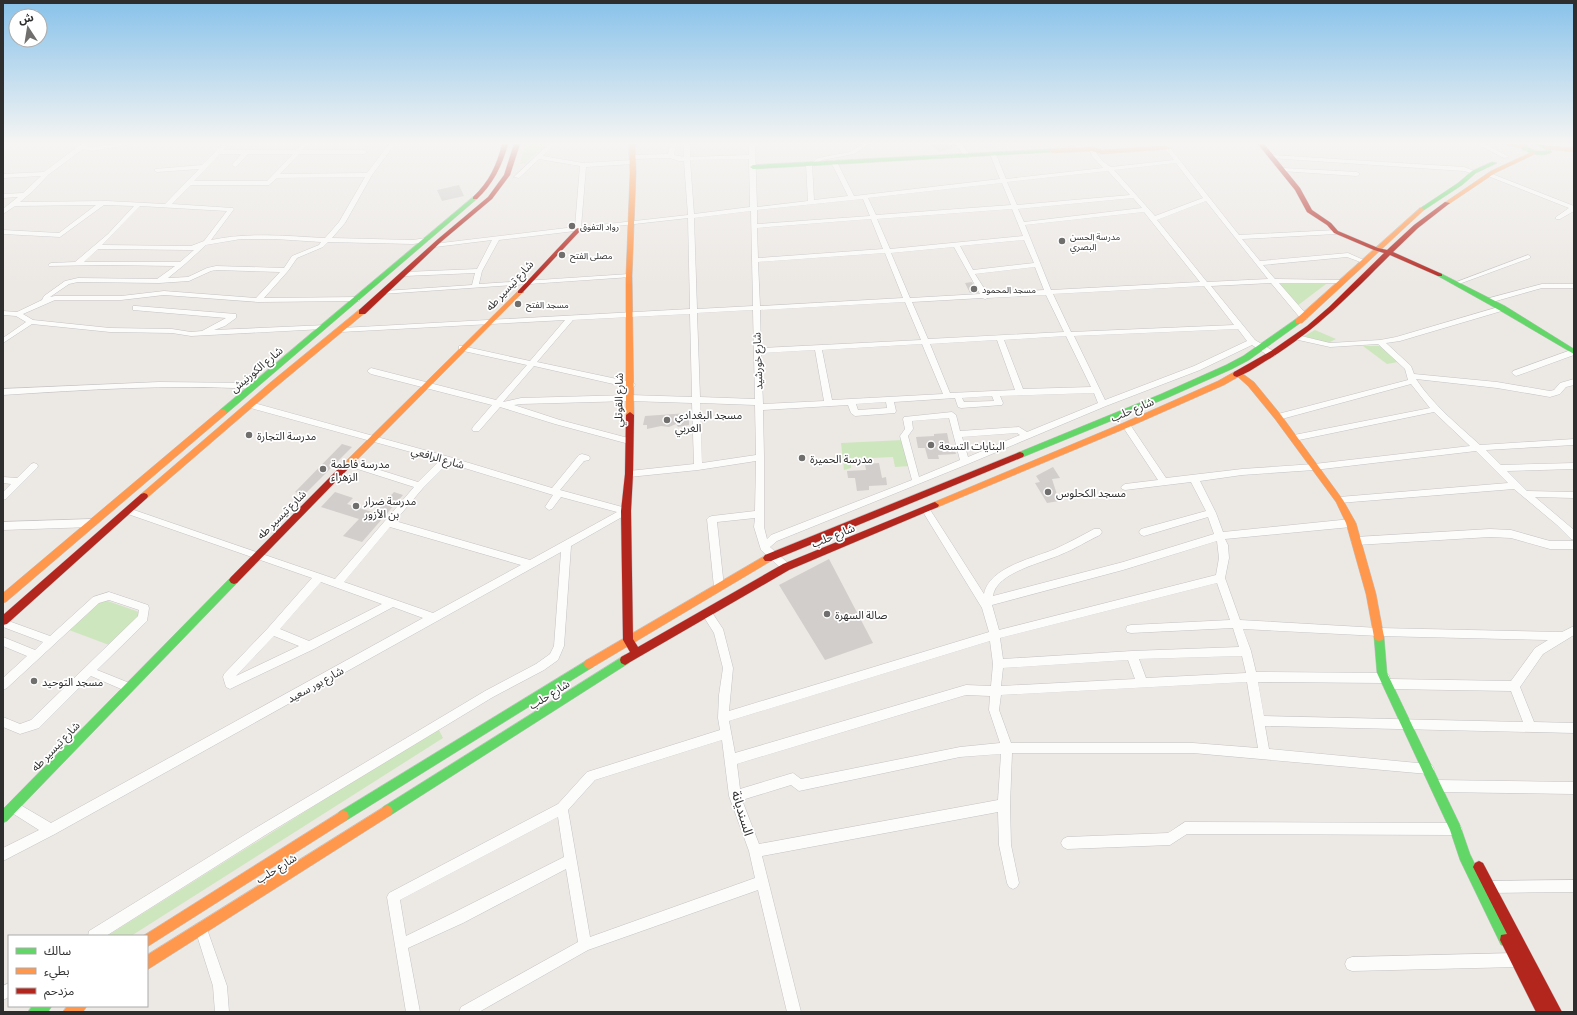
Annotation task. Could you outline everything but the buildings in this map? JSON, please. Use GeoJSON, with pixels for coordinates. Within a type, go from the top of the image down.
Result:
{"type":"FeatureCollection","features":[{"type":"Feature","properties":{"kind":"main road","name":"شارع الكورنيش"},"geometry":{"type":"LineString","coordinates":[[3,599],[481,191]]}},
{"type":"Feature","properties":{"kind":"main road","name":"شارع الكورنيش"},"geometry":{"type":"LineString","coordinates":[[3,622],[250,405],[341,330],[435,245],[490,198],[496,191]]}},
{"type":"Feature","properties":{"kind":"main road","name":"شارع القوتلي"},"geometry":{"type":"LineString","coordinates":[[628,640],[626,511],[629,474],[631,385],[629,276],[632,191]]}},
{"type":"Feature","properties":{"kind":"main road"},"geometry":{"type":"LineString","coordinates":[[1299,191],[1309,211],[1329,224],[1336,232],[1376,249],[1388,252],[1457,283],[1502,308],[1574,352]]}},
{"type":"Feature","properties":{"kind":"main road","name":"شارع حلب"},"geometry":{"type":"LineString","coordinates":[[148,940],[388,787],[628,640],[772,556],[803,545],[973,473],[1130,410],[1229,368],[1262,348],[1304,317],[1376,249],[1423,208],[1449,191]]}},
{"type":"Feature","properties":{"kind":"main road","name":"شارع حلب"},"geometry":{"type":"LineString","coordinates":[[148,962],[637,652],[707,614],[786,567],[926,510],[1126,425],[1239,374],[1297,337],[1332,309],[1388,252],[1439,208],[1465,191]]}},
{"type":"Feature","properties":{"kind":"main road","name":"شارع تيسير طه"},"geometry":{"type":"LineString","coordinates":[[3,818],[128,687],[462,348],[491,322],[578,230]]}},
{"type":"Feature","properties":{"kind":"main road"},"geometry":{"type":"LineString","coordinates":[[382,277],[398,280]]}},
{"type":"Feature","properties":{"kind":"main road"},"geometry":{"type":"LineString","coordinates":[[1229,368],[1251,384],[1278,417],[1339,500],[1351,523],[1380,632],[1382,673],[1458,834],[1464,856],[1542,1012]]}},
{"type":"Feature","properties":{"kind":"main road"},"geometry":{"type":"LineString","coordinates":[[628,640],[637,652]]}},
{"type":"Feature","properties":{"kind":"main road"},"geometry":{"type":"LineString","coordinates":[[1458,834],[1473,855],[1555,1012]]}},
{"type":"Feature","properties":{"kind":"street"},"geometry":{"type":"LineString","coordinates":[[3,212],[28,191]]}},
{"type":"Feature","properties":{"kind":"street"},"geometry":{"type":"LineString","coordinates":[[167,206],[180,191]]}},
{"type":"Feature","properties":{"kind":"street"},"geometry":{"type":"LineString","coordinates":[[258,300],[286,270],[294,257],[301,253],[319,248],[327,240],[342,223],[360,191]]}},
{"type":"Feature","properties":{"kind":"street"},"geometry":{"type":"LineString","coordinates":[[578,230],[581,191]]}},
{"type":"Feature","properties":{"kind":"street"},"geometry":{"type":"LineString","coordinates":[[690,191],[698,467]]}},
{"type":"Feature","properties":{"kind":"street","name":"شارع خورشيد"},"geometry":{"type":"LineString","coordinates":[[754,191],[760,457],[759,527],[764,547],[772,556],[786,567]]}},
{"type":"Feature","properties":{"kind":"street"},"geometry":{"type":"LineString","coordinates":[[811,191],[811,203]]}},
{"type":"Feature","properties":{"kind":"street"},"geometry":{"type":"LineString","coordinates":[[849,191],[852,198]]}},
{"type":"Feature","properties":{"kind":"street"},"geometry":{"type":"LineString","coordinates":[[435,245],[578,230],[908,191]]}},
{"type":"Feature","properties":{"kind":"street"},"geometry":{"type":"LineString","coordinates":[[1008,191],[1049,293],[1103,404]]}},
{"type":"Feature","properties":{"kind":"street"},"geometry":{"type":"LineString","coordinates":[[1131,191],[1252,342],[1272,354]]}},
{"type":"Feature","properties":{"kind":"street"},"geometry":{"type":"LineString","coordinates":[[1203,191],[1258,263],[1304,317]]}},
{"type":"Feature","properties":{"kind":"street"},"geometry":{"type":"LineString","coordinates":[[1532,191],[1574,208]]}},
{"type":"Feature","properties":{"kind":"street"},"geometry":{"type":"LineString","coordinates":[[3,196],[24,195]]}},
{"type":"Feature","properties":{"kind":"street"},"geometry":{"type":"LineString","coordinates":[[865,196],[948,397]]}},
{"type":"Feature","properties":{"kind":"street"},"geometry":{"type":"LineString","coordinates":[[755,226],[1014,207],[1135,196]]}},
{"type":"Feature","properties":{"kind":"street"},"geometry":{"type":"LineString","coordinates":[[1153,219],[1208,198]]}},
{"type":"Feature","properties":{"kind":"street"},"geometry":{"type":"LineString","coordinates":[[13,204],[103,203],[231,209],[206,242],[182,264],[159,281]]}},
{"type":"Feature","properties":{"kind":"street"},"geometry":{"type":"LineString","coordinates":[[3,232],[60,235],[103,203]]}},
{"type":"Feature","properties":{"kind":"street"},"geometry":{"type":"LineString","coordinates":[[77,264],[94,247],[110,236],[139,204]]}},
{"type":"Feature","properties":{"kind":"street"},"geometry":{"type":"LineString","coordinates":[[1558,218],[1574,208]]}},
{"type":"Feature","properties":{"kind":"street"},"geometry":{"type":"LineString","coordinates":[[1021,224],[1146,210]]}},
{"type":"Feature","properties":{"kind":"street"},"geometry":{"type":"LineString","coordinates":[[1238,237],[1336,232]]}},
{"type":"Feature","properties":{"kind":"street"},"geometry":{"type":"LineString","coordinates":[[94,247],[192,248],[206,242],[234,238],[384,240],[413,242],[426,240]]}},
{"type":"Feature","properties":{"kind":"street"},"geometry":{"type":"LineString","coordinates":[[474,286],[497,238]]}},
{"type":"Feature","properties":{"kind":"street"},"geometry":{"type":"LineString","coordinates":[[755,260],[887,251],[1026,238]]}},
{"type":"Feature","properties":{"kind":"street"},"geometry":{"type":"LineString","coordinates":[[956,245],[985,297]]}},
{"type":"Feature","properties":{"kind":"street"},"geometry":{"type":"LineString","coordinates":[[1258,263],[1348,256],[1363,261]]}},
{"type":"Feature","properties":{"kind":"street"},"geometry":{"type":"LineString","coordinates":[[1457,283],[1528,257]]}},
{"type":"Feature","properties":{"kind":"street"},"geometry":{"type":"LineString","coordinates":[[51,265],[182,264]]}},
{"type":"Feature","properties":{"kind":"street"},"geometry":{"type":"LineString","coordinates":[[972,272],[1037,265]]}},
{"type":"Feature","properties":{"kind":"street"},"geometry":{"type":"LineString","coordinates":[[45,301],[46,297],[67,282],[78,280],[159,281],[189,279],[209,269],[216,268],[286,270]]}},
{"type":"Feature","properties":{"kind":"street"},"geometry":{"type":"LineString","coordinates":[[404,274],[480,271]]}},
{"type":"Feature","properties":{"kind":"street"},"geometry":{"type":"LineString","coordinates":[[384,292],[629,276]]}},
{"type":"Feature","properties":{"kind":"street"},"geometry":{"type":"LineString","coordinates":[[341,330],[985,297],[1205,284],[1273,281],[1342,281]]}},
{"type":"Feature","properties":{"kind":"street"},"geometry":{"type":"LineString","coordinates":[[1489,301],[1542,286],[1574,286]]}},
{"type":"Feature","properties":{"kind":"street"},"geometry":{"type":"LineString","coordinates":[[18,314],[45,301],[55,298],[121,298],[164,293],[258,300],[356,299]]}},
{"type":"Feature","properties":{"kind":"street"},"geometry":{"type":"LineString","coordinates":[[136,308],[233,316],[222,324],[202,334]]}},
{"type":"Feature","properties":{"kind":"street"},"geometry":{"type":"LineString","coordinates":[[1297,337],[1330,346],[1380,342],[1397,339],[1502,308]]}},
{"type":"Feature","properties":{"kind":"street"},"geometry":{"type":"LineString","coordinates":[[3,313],[18,314],[31,322],[110,330],[172,331],[191,334],[323,327]]}},
{"type":"Feature","properties":{"kind":"street"},"geometry":{"type":"LineString","coordinates":[[476,429],[500,404],[532,363],[571,318]]}},
{"type":"Feature","properties":{"kind":"street"},"geometry":{"type":"LineString","coordinates":[[3,341],[31,322]]}},
{"type":"Feature","properties":{"kind":"street"},"geometry":{"type":"LineString","coordinates":[[757,351],[1068,334],[1240,327]]}},
{"type":"Feature","properties":{"kind":"street"},"geometry":{"type":"LineString","coordinates":[[1000,338],[1020,392]]}},
{"type":"Feature","properties":{"kind":"street"},"geometry":{"type":"LineString","coordinates":[[764,547],[774,538],[916,480],[965,462],[1025,435],[1197,368],[1252,342]]}},
{"type":"Feature","properties":{"kind":"street"},"geometry":{"type":"LineString","coordinates":[[1380,342],[1408,368],[1421,394],[1476,448],[1499,468],[1515,486],[1563,523],[1574,536]]}},
{"type":"Feature","properties":{"kind":"street"},"geometry":{"type":"LineString","coordinates":[[462,348],[631,385]]}},
{"type":"Feature","properties":{"kind":"street"},"geometry":{"type":"LineString","coordinates":[[818,348],[829,404]]}},
{"type":"Feature","properties":{"kind":"street"},"geometry":{"type":"LineString","coordinates":[[1516,373],[1574,352]]}},
{"type":"Feature","properties":{"kind":"street"},"geometry":{"type":"LineString","coordinates":[[371,371],[500,404],[558,422],[629,441]]}},
{"type":"Feature","properties":{"kind":"street"},"geometry":{"type":"LineString","coordinates":[[1278,417],[1412,378],[1497,385],[1550,394],[1557,392],[1563,385],[1574,382]]}},
{"type":"Feature","properties":{"kind":"street"},"geometry":{"type":"LineString","coordinates":[[3,392],[159,384],[230,384],[253,386]]}},
{"type":"Feature","properties":{"kind":"street"},"geometry":{"type":"LineString","coordinates":[[500,404],[521,401],[630,398],[697,399],[759,404],[852,403],[855,413],[892,411],[889,400],[958,397],[960,406],[999,403],[996,395],[1020,392],[1096,390]]}},
{"type":"Feature","properties":{"kind":"street","name":"شارع الرافعي"},"geometry":{"type":"LineString","coordinates":[[250,405],[373,438],[556,493],[626,511]]}},
{"type":"Feature","properties":{"kind":"street"},"geometry":{"type":"LineString","coordinates":[[1294,438],[1436,409]]}},
{"type":"Feature","properties":{"kind":"street"},"geometry":{"type":"LineString","coordinates":[[916,480],[904,436],[909,429],[907,419],[952,415],[965,462]]}},
{"type":"Feature","properties":{"kind":"street"},"geometry":{"type":"LineString","coordinates":[[1126,425],[1164,482]]}},
{"type":"Feature","properties":{"kind":"street"},"geometry":{"type":"LineString","coordinates":[[958,434],[1019,430],[1025,435]]}},
{"type":"Feature","properties":{"kind":"street"},"geometry":{"type":"LineString","coordinates":[[1125,487],[1242,472],[1314,467],[1476,448],[1574,442]]}},
{"type":"Feature","properties":{"kind":"street"},"geometry":{"type":"LineString","coordinates":[[549,507],[556,493],[582,456],[586,458]]}},
{"type":"Feature","properties":{"kind":"street"},"geometry":{"type":"LineString","coordinates":[[629,474],[698,467],[760,457]]}},
{"type":"Feature","properties":{"kind":"street"},"geometry":{"type":"LineString","coordinates":[[337,583],[420,486],[446,459]]}},
{"type":"Feature","properties":{"kind":"street"},"geometry":{"type":"LineString","coordinates":[[348,463],[420,486]]}},
{"type":"Feature","properties":{"kind":"street"},"geometry":{"type":"LineString","coordinates":[[3,497],[34,466]]}},
{"type":"Feature","properties":{"kind":"street"},"geometry":{"type":"LineString","coordinates":[[1499,468],[1574,466]]}},
{"type":"Feature","properties":{"kind":"street"},"geometry":{"type":"LineString","coordinates":[[1194,478],[1212,513],[1220,536],[1224,558],[1220,578],[1246,651],[1252,677],[1264,753]]}},
{"type":"Feature","properties":{"kind":"street"},"geometry":{"type":"LineString","coordinates":[[3,480],[19,481]]}},
{"type":"Feature","properties":{"kind":"street"},"geometry":{"type":"LineString","coordinates":[[1339,500],[1515,486]]}},
{"type":"Feature","properties":{"kind":"street"},"geometry":{"type":"LineString","coordinates":[[1526,494],[1574,494]]}},
{"type":"Feature","properties":{"kind":"street"},"geometry":{"type":"LineString","coordinates":[[926,510],[987,605],[995,636],[998,664],[994,710],[1008,748],[1004,805],[1005,845],[1013,883]]}},
{"type":"Feature","properties":{"kind":"street"},"geometry":{"type":"LineString","coordinates":[[128,511],[258,555],[434,618]]}},
{"type":"Feature","properties":{"kind":"street","name":"شارع بور سعيد"},"geometry":{"type":"LineString","coordinates":[[3,854],[51,830],[626,511]]}},
{"type":"Feature","properties":{"kind":"street"},"geometry":{"type":"LineString","coordinates":[[1144,532],[1212,513]]}},
{"type":"Feature","properties":{"kind":"street"},"geometry":{"type":"LineString","coordinates":[[719,587],[712,519],[759,514]]}},
{"type":"Feature","properties":{"kind":"street"},"geometry":{"type":"LineString","coordinates":[[3,526],[92,523]]}},
{"type":"Feature","properties":{"kind":"street"},"geometry":{"type":"LineString","coordinates":[[388,523],[531,564]]}},
{"type":"Feature","properties":{"kind":"street"},"geometry":{"type":"LineString","coordinates":[[987,605],[1220,536],[1351,523]]}},
{"type":"Feature","properties":{"kind":"street"},"geometry":{"type":"LineString","coordinates":[[1563,523],[1574,524]]}},
{"type":"Feature","properties":{"kind":"street"},"geometry":{"type":"LineString","coordinates":[[987,605],[989,591],[1000,577],[1022,565],[1058,552],[1097,532]]}},
{"type":"Feature","properties":{"kind":"street"},"geometry":{"type":"LineString","coordinates":[[1356,541],[1490,533],[1517,536],[1550,545],[1574,545]]}},
{"type":"Feature","properties":{"kind":"street"},"geometry":{"type":"LineString","coordinates":[[96,935],[263,830],[489,694],[540,667],[554,657],[559,646],[566,545]]}},
{"type":"Feature","properties":{"kind":"street"},"geometry":{"type":"LineString","coordinates":[[319,577],[272,631],[228,677],[230,684],[310,646],[392,603]]}},
{"type":"Feature","properties":{"kind":"street"},"geometry":{"type":"LineString","coordinates":[[724,718],[995,636],[1220,578]]}},
{"type":"Feature","properties":{"kind":"street"},"geometry":{"type":"LineString","coordinates":[[3,685],[96,600],[109,596],[144,608],[143,618],[35,724],[20,729],[3,722]]}},
{"type":"Feature","properties":{"kind":"street","name":"السنديانة"},"geometry":{"type":"LineString","coordinates":[[707,614],[719,632],[728,668],[724,694],[724,718],[735,796],[755,851],[794,1012]]}},
{"type":"Feature","properties":{"kind":"street"},"geometry":{"type":"LineString","coordinates":[[3,622],[51,641]]}},
{"type":"Feature","properties":{"kind":"street"},"geometry":{"type":"LineString","coordinates":[[1131,629],[1236,624],[1380,632],[1562,636]]}},
{"type":"Feature","properties":{"kind":"street"},"geometry":{"type":"LineString","coordinates":[[1514,686],[1539,651],[1574,630]]}},
{"type":"Feature","properties":{"kind":"street"},"geometry":{"type":"LineString","coordinates":[[272,631],[310,646]]}},
{"type":"Feature","properties":{"kind":"street"},"geometry":{"type":"LineString","coordinates":[[3,641],[36,655]]}},
{"type":"Feature","properties":{"kind":"street"},"geometry":{"type":"LineString","coordinates":[[998,664],[1132,655],[1246,651]]}},
{"type":"Feature","properties":{"kind":"street"},"geometry":{"type":"LineString","coordinates":[[1132,655],[1142,683]]}},
{"type":"Feature","properties":{"kind":"street"},"geometry":{"type":"LineString","coordinates":[[89,671],[128,687]]}},
{"type":"Feature","properties":{"kind":"street"},"geometry":{"type":"LineString","coordinates":[[731,760],[966,690],[995,691],[1252,677],[1514,686]]}},
{"type":"Feature","properties":{"kind":"street"},"geometry":{"type":"LineString","coordinates":[[1514,686],[1531,727]]}},
{"type":"Feature","properties":{"kind":"street"},"geometry":{"type":"LineString","coordinates":[[1258,721],[1574,728]]}},
{"type":"Feature","properties":{"kind":"street"},"geometry":{"type":"LineString","coordinates":[[412,1012],[393,897],[562,808],[591,776],[727,733]]}},
{"type":"Feature","properties":{"kind":"street"},"geometry":{"type":"LineString","coordinates":[[735,796],[793,779],[799,785],[960,752],[1008,748],[1192,748],[1264,753],[1428,769]]}},
{"type":"Feature","properties":{"kind":"street"},"geometry":{"type":"LineString","coordinates":[[1436,786],[1574,788]]}},
{"type":"Feature","properties":{"kind":"street"},"geometry":{"type":"LineString","coordinates":[[755,851],[1004,805]]}},
{"type":"Feature","properties":{"kind":"street"},"geometry":{"type":"LineString","coordinates":[[13,807],[51,830]]}},
{"type":"Feature","properties":{"kind":"street"},"geometry":{"type":"LineString","coordinates":[[562,808],[585,946]]}},
{"type":"Feature","properties":{"kind":"street"},"geometry":{"type":"LineString","coordinates":[[1066,844],[1170,839],[1185,828],[1458,834]]}},
{"type":"Feature","properties":{"kind":"street"},"geometry":{"type":"LineString","coordinates":[[401,945],[458,918],[571,860]]}},
{"type":"Feature","properties":{"kind":"street"},"geometry":{"type":"LineString","coordinates":[[466,1012],[484,1008],[585,946],[762,882]]}},
{"type":"Feature","properties":{"kind":"street"},"geometry":{"type":"LineString","coordinates":[[1490,887],[1574,886]]}},
{"type":"Feature","properties":{"kind":"street"},"geometry":{"type":"LineString","coordinates":[[201,929],[220,986],[222,1012]]}},
{"type":"Feature","properties":{"kind":"street"},"geometry":{"type":"LineString","coordinates":[[1352,964],[1516,960]]}},
{"type":"Feature","properties":{"kind":"green space"},"geometry":{"type":"Polygon","coordinates":[[[1279,284],[1326,284],[1297,306],[1279,284]]]}},
{"type":"Feature","properties":{"kind":"green space"},"geometry":{"type":"Polygon","coordinates":[[[1315,330],[1336,339],[1328,343],[1304,336],[1315,330]]]}},
{"type":"Feature","properties":{"kind":"green space"},"geometry":{"type":"Polygon","coordinates":[[[1363,346],[1380,346],[1398,362],[1387,364],[1363,346]]]}},
{"type":"Feature","properties":{"kind":"green space"},"geometry":{"type":"Polygon","coordinates":[[[903,440],[910,466],[895,467],[893,457],[851,459],[851,468],[844,470],[841,443],[903,440]]]}},
{"type":"Feature","properties":{"kind":"green space"},"geometry":{"type":"Polygon","coordinates":[[[102,599],[142,613],[109,645],[69,630],[102,599]]]}},
{"type":"Feature","properties":{"kind":"green space"},"geometry":{"type":"Polygon","coordinates":[[[438,728],[443,738],[133,935],[109,935],[438,728]]]}},
{"type":"Feature","properties":{"kind":"traffic: fast"},"geometry":{"type":"LineString","coordinates":[[1422,209],[1449,191]]}},
{"type":"Feature","properties":{"kind":"traffic: fast"},"geometry":{"type":"LineString","coordinates":[[223,412],[475,198]]}},
{"type":"Feature","properties":{"kind":"traffic: fast"},"geometry":{"type":"LineString","coordinates":[[1440,275],[1502,308],[1574,352]]}},
{"type":"Feature","properties":{"kind":"traffic: fast"},"geometry":{"type":"LineString","coordinates":[[1020,455],[1164,396],[1229,367],[1246,358],[1299,321]]}},
{"type":"Feature","properties":{"kind":"traffic: fast"},"geometry":{"type":"LineString","coordinates":[[3,817],[234,580]]}},
{"type":"Feature","properties":{"kind":"traffic: fast"},"geometry":{"type":"LineString","coordinates":[[1379,637],[1382,673],[1456,829],[1464,856],[1506,940]]}},
{"type":"Feature","properties":{"kind":"traffic: fast"},"geometry":{"type":"LineString","coordinates":[[387,811],[625,660]]}},
{"type":"Feature","properties":{"kind":"traffic: fast"},"geometry":{"type":"LineString","coordinates":[[343,816],[589,664]]}},
{"type":"Feature","properties":{"kind":"traffic: fast"},"geometry":{"type":"LineString","coordinates":[[35,1012],[43,1007]]}},
{"type":"Feature","properties":{"kind":"traffic: slow"},"geometry":{"type":"LineString","coordinates":[[630,415],[629,276],[632,191]]}},
{"type":"Feature","properties":{"kind":"traffic: slow"},"geometry":{"type":"LineString","coordinates":[[1447,203],[1464,191]]}},
{"type":"Feature","properties":{"kind":"traffic: slow"},"geometry":{"type":"LineString","coordinates":[[1299,321],[1422,209]]}},
{"type":"Feature","properties":{"kind":"traffic: slow"},"geometry":{"type":"LineString","coordinates":[[346,466],[520,292]]}},
{"type":"Feature","properties":{"kind":"traffic: slow"},"geometry":{"type":"LineString","coordinates":[[144,496],[274,384],[362,312]]}},
{"type":"Feature","properties":{"kind":"traffic: slow"},"geometry":{"type":"LineString","coordinates":[[935,505],[1126,425],[1221,383],[1237,374]]}},
{"type":"Feature","properties":{"kind":"traffic: slow"},"geometry":{"type":"LineString","coordinates":[[1239,374],[1251,384],[1278,417],[1339,500],[1351,523],[1371,594],[1379,637]]}},
{"type":"Feature","properties":{"kind":"traffic: slow"},"geometry":{"type":"LineString","coordinates":[[3,599],[223,412]]}},
{"type":"Feature","properties":{"kind":"traffic: slow"},"geometry":{"type":"LineString","coordinates":[[589,664],[768,558]]}},
{"type":"Feature","properties":{"kind":"traffic: slow"},"geometry":{"type":"LineString","coordinates":[[148,962],[387,811]]}},
{"type":"Feature","properties":{"kind":"traffic: slow"},"geometry":{"type":"LineString","coordinates":[[148,940],[343,816]]}},
{"type":"Feature","properties":{"kind":"traffic: slow"},"geometry":{"type":"LineString","coordinates":[[70,1012],[78,1007]]}},
{"type":"Feature","properties":{"kind":"traffic: jam"},"geometry":{"type":"LineString","coordinates":[[475,198],[482,191]]}},
{"type":"Feature","properties":{"kind":"traffic: jam"},"geometry":{"type":"LineString","coordinates":[[362,312],[440,240],[490,198],[495,191]]}},
{"type":"Feature","properties":{"kind":"traffic: jam"},"geometry":{"type":"LineString","coordinates":[[1299,191],[1309,211],[1329,224],[1336,232],[1376,249],[1388,252],[1440,275]]}},
{"type":"Feature","properties":{"kind":"traffic: jam"},"geometry":{"type":"LineString","coordinates":[[1237,374],[1262,360],[1310,328],[1332,309],[1416,227],[1447,203]]}},
{"type":"Feature","properties":{"kind":"traffic: jam"},"geometry":{"type":"LineString","coordinates":[[520,292],[578,230]]}},
{"type":"Feature","properties":{"kind":"traffic: jam"},"geometry":{"type":"LineString","coordinates":[[630,415],[629,474],[626,511],[628,640],[633,648]]}},
{"type":"Feature","properties":{"kind":"traffic: jam"},"geometry":{"type":"LineString","coordinates":[[768,558],[1020,455]]}},
{"type":"Feature","properties":{"kind":"traffic: jam"},"geometry":{"type":"LineString","coordinates":[[234,580],[346,466]]}},
{"type":"Feature","properties":{"kind":"traffic: jam"},"geometry":{"type":"LineString","coordinates":[[3,621],[144,496]]}},
{"type":"Feature","properties":{"kind":"traffic: jam"},"geometry":{"type":"LineString","coordinates":[[625,660],[786,567],[935,505]]}},
{"type":"Feature","properties":{"kind":"traffic: jam"},"geometry":{"type":"LineString","coordinates":[[1479,867],[1555,1012]]}},
{"type":"Feature","properties":{"kind":"traffic: jam"},"geometry":{"type":"LineString","coordinates":[[1506,940],[1543,1012]]}},
{"type":"Feature","properties":{"kind":"place","name":"رواد التفوق"},"geometry":{"type":"Point","coordinates":[572,226]}},
{"type":"Feature","properties":{"kind":"place","name":"مدرسة الحسن البصري"},"geometry":{"type":"Point","coordinates":[1062,241]}},
{"type":"Feature","properties":{"kind":"place","name":"مصلى الفتح"},"geometry":{"type":"Point","coordinates":[562,255]}},
{"type":"Feature","properties":{"kind":"place","name":"مسجد المحمود"},"geometry":{"type":"Point","coordinates":[974,289]}},
{"type":"Feature","properties":{"kind":"place","name":"مسجد الفتح"},"geometry":{"type":"Point","coordinates":[518,304]}},
{"type":"Feature","properties":{"kind":"place","name":"مسجد البغدادي الغربي"},"geometry":{"type":"Point","coordinates":[667,420]}},
{"type":"Feature","properties":{"kind":"place","name":"مدرسة التجارة"},"geometry":{"type":"Point","coordinates":[249,435]}},
{"type":"Feature","properties":{"kind":"place","name":"البنايات التسعة"},"geometry":{"type":"Point","coordinates":[931,445]}},
{"type":"Feature","properties":{"kind":"place","name":"مدرسة الحميرة"},"geometry":{"type":"Point","coordinates":[802,458]}},
{"type":"Feature","properties":{"kind":"place","name":"مدرسة فاطمة الزهراء"},"geometry":{"type":"Point","coordinates":[323,469]}},
{"type":"Feature","properties":{"kind":"place","name":"مسجد الكحلوس"},"geometry":{"type":"Point","coordinates":[1048,492]}},
{"type":"Feature","properties":{"kind":"place","name":"مدرسة ضرار بن الأزور"},"geometry":{"type":"Point","coordinates":[356,506]}},
{"type":"Feature","properties":{"kind":"place","name":"صالة السهرة"},"geometry":{"type":"Point","coordinates":[827,614]}},
{"type":"Feature","properties":{"kind":"place","name":"مسجد التوحيد"},"geometry":{"type":"Point","coordinates":[34,681]}}]}
